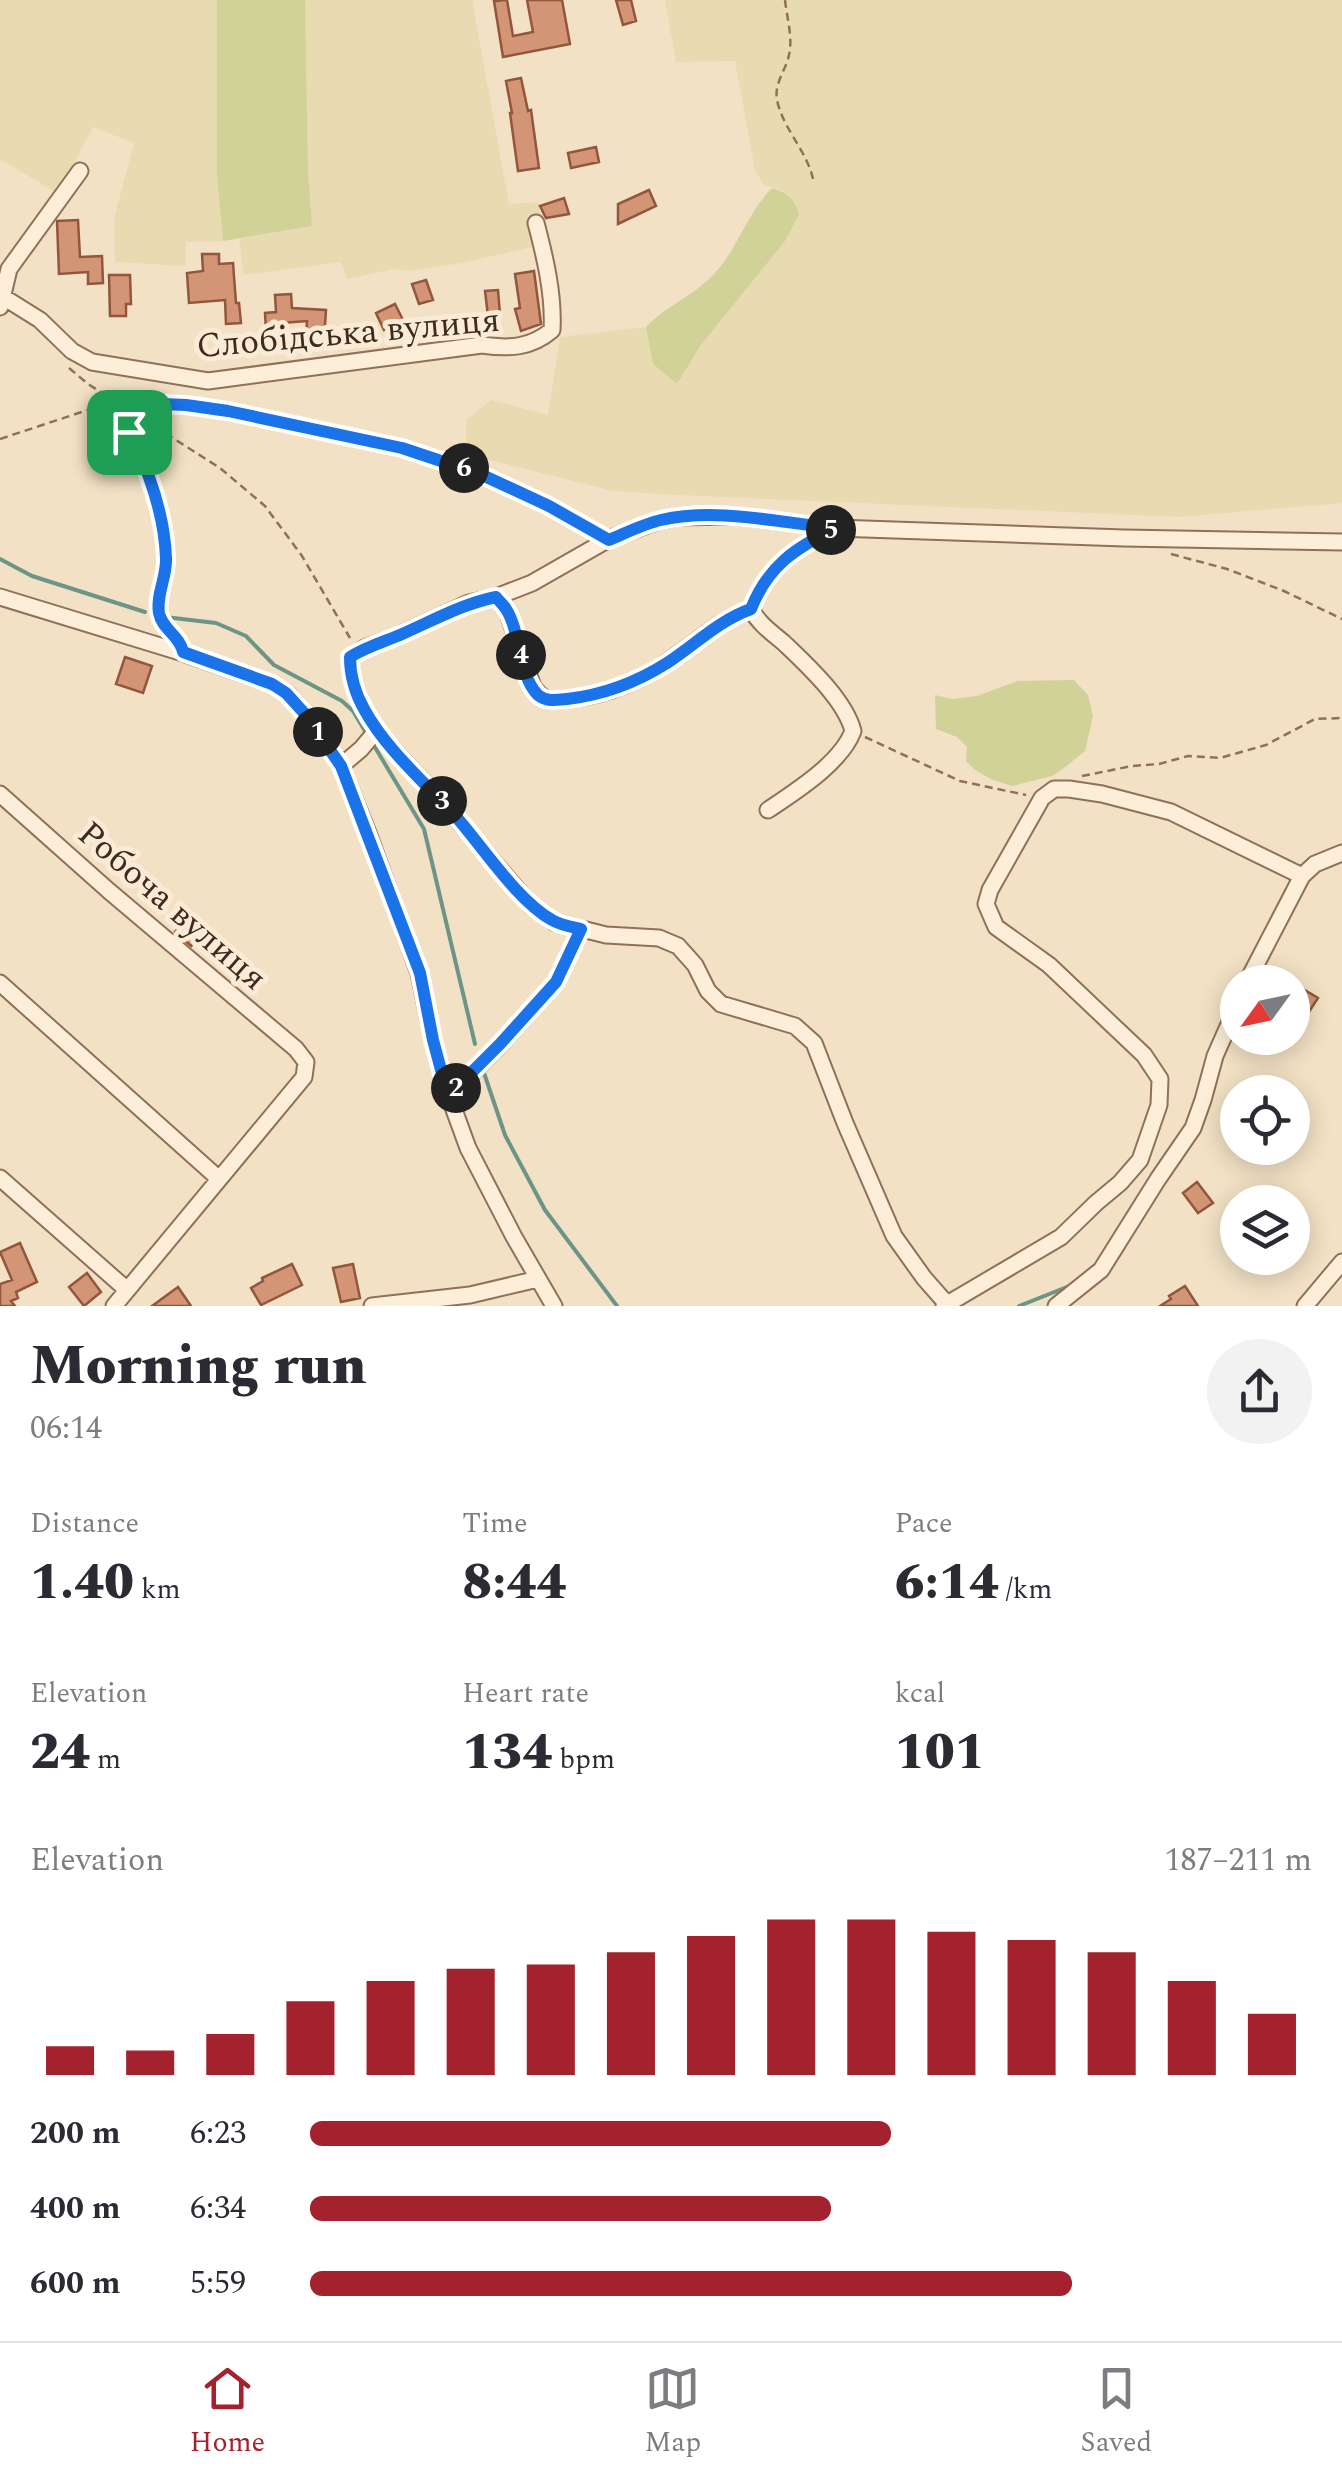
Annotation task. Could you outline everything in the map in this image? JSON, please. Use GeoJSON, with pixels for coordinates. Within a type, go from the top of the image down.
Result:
{"type":"FeatureCollection","features":[{"type":"Feature","properties":{"kind":"street"},"geometry":{"type":"LineString","coordinates":[[1,300],[9,269],[80,171]]}},
{"type":"Feature","properties":{"kind":"street","name":"Слобідська вулиця"},"geometry":{"type":"LineString","coordinates":[[1,300],[40,320],[72,351],[92,362],[208,381],[482,345],[511,349],[552,330],[544,254],[536,223]]}},
{"type":"Feature","properties":{"kind":"street"},"geometry":{"type":"LineString","coordinates":[[1302,876],[1171,812],[1102,794],[1048,793],[998,874],[986,904],[996,927],[1049,964],[1144,1055],[1160,1079],[1160,1105],[1140,1160],[1120,1184],[1061,1236],[945,1304],[894,1236],[814,1044],[795,1026],[721,1004],[678,946],[659,938],[606,935],[554,922],[532,906],[376,732],[357,695],[350,657],[469,603],[532,583],[609,540],[679,517],[734,516],[836,528],[1342,542]]}},
{"type":"Feature","properties":{"kind":"street"},"geometry":{"type":"LineString","coordinates":[[768,810],[814,777],[840,752],[853,731],[850,719],[825,684],[757,620],[751,609],[759,588],[774,568],[804,543],[836,528]]}},
{"type":"Feature","properties":{"kind":"street"},"geometry":{"type":"LineString","coordinates":[[0,597],[183,652],[272,684],[305,714],[341,766],[420,973],[448,1096],[468,1148],[554,1306]]}},
{"type":"Feature","properties":{"kind":"street"},"geometry":{"type":"LineString","coordinates":[[496,597],[507,610],[533,688],[541,698],[553,701],[585,697],[630,683],[669,662],[731,616],[751,609]]}},
{"type":"Feature","properties":{"kind":"street"},"geometry":{"type":"LineString","coordinates":[[341,766],[376,732]]}},
{"type":"Feature","properties":{"kind":"street","name":"Робоча вулиця"},"geometry":{"type":"LineString","coordinates":[[0,794],[296,1048],[306,1062],[304,1077],[218,1178]]}},
{"type":"Feature","properties":{"kind":"street"},"geometry":{"type":"LineString","coordinates":[[1256,965],[1302,876],[1315,864],[1342,853]]}},
{"type":"Feature","properties":{"kind":"street"},"geometry":{"type":"LineString","coordinates":[[448,1096],[556,982],[581,929]]}},
{"type":"Feature","properties":{"kind":"street"},"geometry":{"type":"LineString","coordinates":[[0,983],[218,1178],[114,1306]]}},
{"type":"Feature","properties":{"kind":"street"},"geometry":{"type":"LineString","coordinates":[[1056,1306],[1101,1270],[1193,1128],[1220,1045]]}},
{"type":"Feature","properties":{"kind":"street"},"geometry":{"type":"LineString","coordinates":[[1140,1160],[1175,1156]]}},
{"type":"Feature","properties":{"kind":"street"},"geometry":{"type":"LineString","coordinates":[[0,1178],[126,1289]]}},
{"type":"Feature","properties":{"kind":"street"},"geometry":{"type":"LineString","coordinates":[[1306,1306],[1342,1262]]}},
{"type":"Feature","properties":{"kind":"street"},"geometry":{"type":"LineString","coordinates":[[372,1306],[470,1295],[538,1279]]}},
{"type":"Feature","properties":{"kind":"path"},"geometry":{"type":"LineString","coordinates":[[785,0],[790,54],[781,74],[777,99],[813,180]]}},
{"type":"Feature","properties":{"kind":"path"},"geometry":{"type":"LineString","coordinates":[[62,356],[70,370],[220,468],[265,506],[302,556],[359,652]]}},
{"type":"Feature","properties":{"kind":"path"},"geometry":{"type":"LineString","coordinates":[[115,402],[144,462],[157,501],[166,560],[159,610],[161,620],[176,636],[183,652]]}},
{"type":"Feature","properties":{"kind":"path"},"geometry":{"type":"LineString","coordinates":[[0,439],[115,402],[228,411],[402,448],[480,474],[609,540]]}},
{"type":"Feature","properties":{"kind":"path"},"geometry":{"type":"LineString","coordinates":[[1164,552],[1227,569],[1342,619]]}},
{"type":"Feature","properties":{"kind":"path"},"geometry":{"type":"LineString","coordinates":[[853,731],[960,781],[1008,793],[1048,793],[1072,778],[1188,756],[1220,758],[1266,745],[1315,720],[1342,718]]}},
{"type":"Feature","properties":{"kind":"shaded area"},"geometry":{"type":"Polygon","coordinates":[[[0,0],[217,0],[217,176],[223,241],[186,242],[185,266],[115,262],[114,219],[134,143],[93,127],[58,194],[0,159],[0,0]]]}},
{"type":"Feature","properties":{"kind":"shaded area"},"geometry":{"type":"Polygon","coordinates":[[[305,0],[472,0],[509,204],[538,202],[546,244],[462,263],[410,271],[394,269],[347,279],[341,262],[244,275],[239,239],[312,226],[305,0]]]}},
{"type":"Feature","properties":{"kind":"shaded area"},"geometry":{"type":"Polygon","coordinates":[[[665,0],[1342,0],[1342,503],[1179,517],[678,495],[613,491],[466,454],[466,420],[491,400],[548,415],[560,337],[646,327],[653,364],[678,383],[701,345],[785,241],[783,191],[763,184],[755,170],[735,61],[676,62],[665,0]]]}},
{"type":"Feature","properties":{"kind":"green space"},"geometry":{"type":"Polygon","coordinates":[[[217,0],[305,0],[312,226],[223,241],[217,176],[217,0]]]}},
{"type":"Feature","properties":{"kind":"green space"},"geometry":{"type":"Polygon","coordinates":[[[772,188],[790,197],[799,214],[785,241],[701,345],[677,384],[653,364],[646,327],[715,273],[772,188]]]}},
{"type":"Feature","properties":{"kind":"green space"},"geometry":{"type":"Polygon","coordinates":[[[1074,680],[1088,695],[1093,716],[1085,751],[1052,776],[1012,786],[991,779],[966,761],[967,747],[957,737],[936,729],[935,695],[952,699],[977,696],[1018,681],[1074,680]]]}},
{"type":"Feature","properties":{"kind":"building"},"geometry":{"type":"Polygon","coordinates":[[[507,0],[513,36],[533,32],[527,0],[562,0],[570,44],[503,57],[494,1],[507,0]]]}},
{"type":"Feature","properties":{"kind":"building"},"geometry":{"type":"Polygon","coordinates":[[[616,0],[631,0],[636,21],[623,25],[616,0]]]}},
{"type":"Feature","properties":{"kind":"building"},"geometry":{"type":"Polygon","coordinates":[[[521,78],[528,111],[531,110],[539,168],[518,171],[506,81],[521,78]]]}},
{"type":"Feature","properties":{"kind":"building"},"geometry":{"type":"Polygon","coordinates":[[[596,147],[599,162],[571,168],[568,153],[596,147]]]}},
{"type":"Feature","properties":{"kind":"building"},"geometry":{"type":"Polygon","coordinates":[[[649,190],[656,206],[618,224],[618,204],[649,190]]]}},
{"type":"Feature","properties":{"kind":"building"},"geometry":{"type":"Polygon","coordinates":[[[564,198],[569,214],[546,218],[540,206],[564,198]]]}},
{"type":"Feature","properties":{"kind":"building"},"geometry":{"type":"Polygon","coordinates":[[[78,220],[80,257],[102,256],[103,283],[88,284],[88,272],[59,274],[57,221],[78,220]]]}},
{"type":"Feature","properties":{"kind":"building"},"geometry":{"type":"Polygon","coordinates":[[[202,254],[219,254],[219,264],[233,263],[241,323],[226,324],[225,300],[189,303],[187,273],[203,271],[202,254]]]}},
{"type":"Feature","properties":{"kind":"building"},"geometry":{"type":"Polygon","coordinates":[[[534,271],[541,324],[521,331],[515,309],[520,308],[515,274],[534,271]]]}},
{"type":"Feature","properties":{"kind":"building"},"geometry":{"type":"Polygon","coordinates":[[[109,275],[130,275],[131,304],[126,304],[126,316],[110,316],[109,275]]]}},
{"type":"Feature","properties":{"kind":"building"},"geometry":{"type":"Polygon","coordinates":[[[426,280],[433,300],[419,304],[412,284],[426,280]]]}},
{"type":"Feature","properties":{"kind":"building"},"geometry":{"type":"Polygon","coordinates":[[[498,290],[500,315],[488,316],[485,291],[498,290]]]}},
{"type":"Feature","properties":{"kind":"building"},"geometry":{"type":"Polygon","coordinates":[[[291,294],[292,308],[326,310],[324,339],[306,338],[307,321],[282,323],[282,331],[266,332],[265,313],[276,312],[275,295],[291,294]]]}},
{"type":"Feature","properties":{"kind":"building"},"geometry":{"type":"Polygon","coordinates":[[[395,304],[403,320],[384,330],[376,313],[395,304]]]}},
{"type":"Feature","properties":{"kind":"building"},"geometry":{"type":"Polygon","coordinates":[[[125,657],[152,666],[143,693],[116,684],[125,657]]]}},
{"type":"Feature","properties":{"kind":"building"},"geometry":{"type":"Polygon","coordinates":[[[188,917],[204,932],[191,946],[175,932],[188,917]]]}},
{"type":"Feature","properties":{"kind":"building"},"geometry":{"type":"Polygon","coordinates":[[[1310,993],[1318,998],[1310,1010],[1310,993]]]}},
{"type":"Feature","properties":{"kind":"building"},"geometry":{"type":"Polygon","coordinates":[[[1197,1182],[1213,1203],[1198,1213],[1183,1193],[1197,1182]]]}},
{"type":"Feature","properties":{"kind":"building"},"geometry":{"type":"Polygon","coordinates":[[[20,1243],[37,1282],[16,1292],[18,1298],[11,1301],[15,1306],[0,1306],[0,1284],[12,1280],[0,1252],[20,1243]]]}},
{"type":"Feature","properties":{"kind":"building"},"geometry":{"type":"Polygon","coordinates":[[[292,1264],[302,1285],[261,1305],[251,1288],[262,1278],[292,1264]]]}},
{"type":"Feature","properties":{"kind":"building"},"geometry":{"type":"Polygon","coordinates":[[[353,1264],[360,1298],[341,1302],[333,1268],[353,1264]]]}},
{"type":"Feature","properties":{"kind":"building"},"geometry":{"type":"Polygon","coordinates":[[[87,1273],[101,1292],[84,1306],[69,1287],[87,1273]]]}},
{"type":"Feature","properties":{"kind":"building"},"geometry":{"type":"Polygon","coordinates":[[[1185,1286],[1198,1306],[1160,1306],[1171,1299],[1169,1296],[1185,1286]]]}},
{"type":"Feature","properties":{"kind":"building"},"geometry":{"type":"Polygon","coordinates":[[[178,1287],[191,1306],[152,1306],[178,1287]]]}},
{"type":"Feature","properties":{"kind":"waterway"},"geometry":{"type":"LineString","coordinates":[[0,559],[32,576],[145,612]]}},
{"type":"Feature","properties":{"kind":"waterway"},"geometry":{"type":"LineString","coordinates":[[165,617],[216,623],[246,636],[274,665],[342,701],[368,736]]}},
{"type":"Feature","properties":{"kind":"waterway"},"geometry":{"type":"LineString","coordinates":[[373,744],[424,829],[475,1044]]}},
{"type":"Feature","properties":{"kind":"waterway"},"geometry":{"type":"LineString","coordinates":[[483,1070],[505,1135],[545,1210],[617,1306]]}},
{"type":"Feature","properties":{"kind":"waterway"},"geometry":{"type":"LineString","coordinates":[[1019,1306],[1072,1285]]}},
{"type":"Feature","properties":{"kind":"route"},"geometry":{"type":"LineString","coordinates":[[115,402],[228,411],[402,448],[480,474],[609,540],[679,517],[734,516],[836,528],[804,543],[774,568],[759,588],[751,609],[731,616],[669,662],[630,683],[585,697],[553,701],[541,698],[525,668],[507,610],[496,597],[469,603],[350,657],[357,695],[394,752],[532,906],[554,922],[581,929],[556,982],[448,1096],[420,973],[341,766],[286,693],[272,684],[183,652],[176,636],[161,620],[158,598],[166,560],[157,501],[129,432],[115,402]]}}]}
